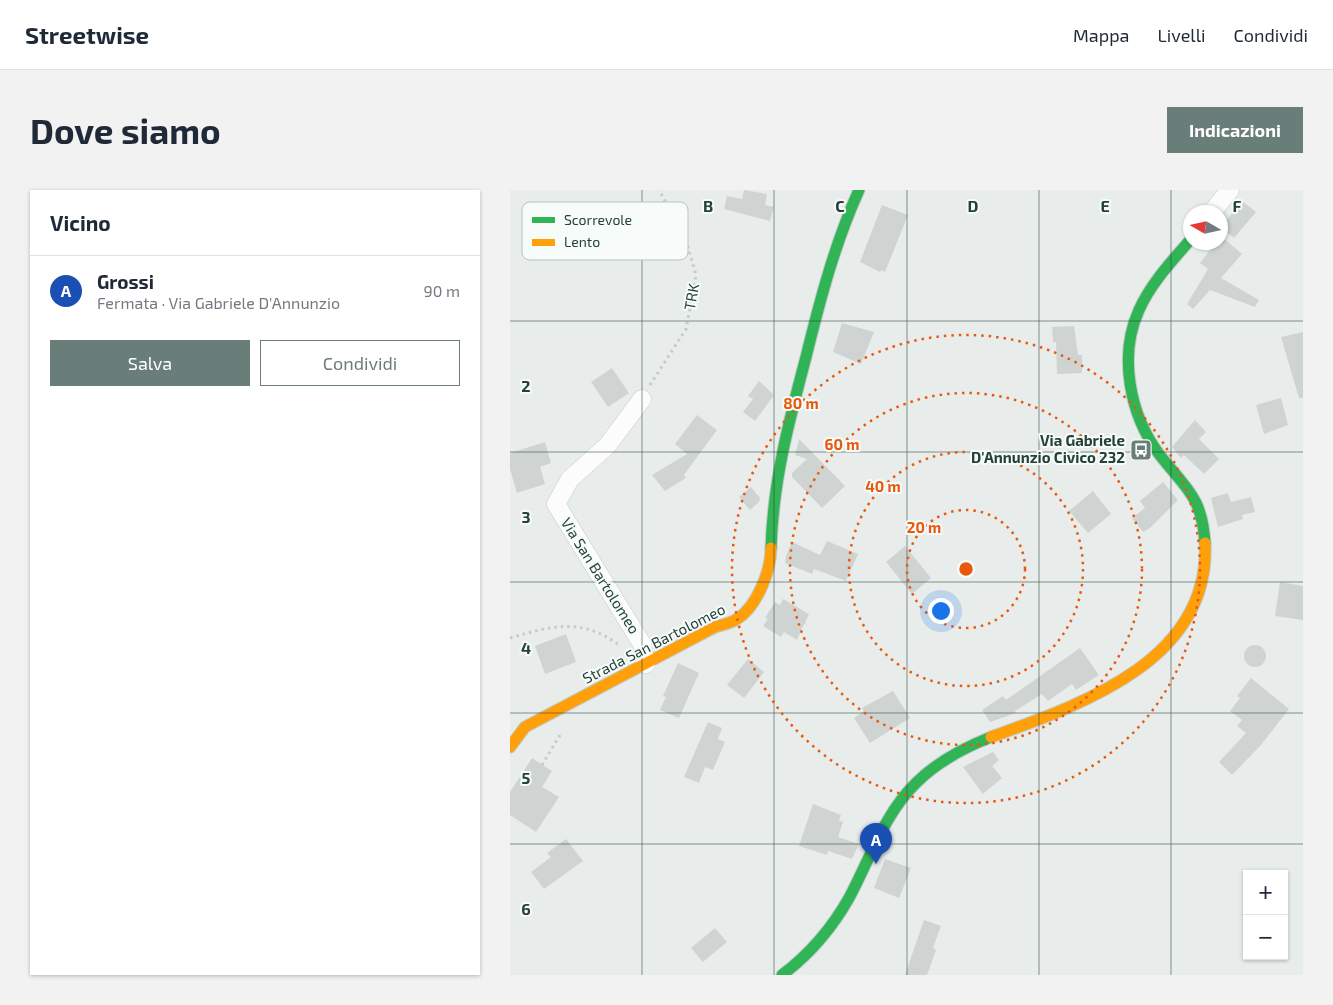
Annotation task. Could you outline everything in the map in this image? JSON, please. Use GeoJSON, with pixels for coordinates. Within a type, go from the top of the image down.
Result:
{"type":"FeatureCollection","features":[{"type":"Feature","properties":{"kind":"street","name":"Strada San Bartolomeo"},"geometry":{"type":"LineString","coordinates":[[510,747],[525,728],[715,628],[737,619],[752,604],[771,565],[772,514],[780,456],[819,305],[844,223],[859,190]]}},
{"type":"Feature","properties":{"kind":"street"},"geometry":{"type":"LineString","coordinates":[[1218,205],[1230,190]]}},
{"type":"Feature","properties":{"kind":"street"},"geometry":{"type":"LineString","coordinates":[[782,975],[797,965],[823,937],[849,899],[895,806],[928,771],[963,747],[1049,717],[1097,696],[1131,674],[1165,644],[1191,612],[1203,578],[1205,543],[1197,500],[1149,438],[1134,403],[1127,367],[1136,320],[1153,287],[1183,248]]}},
{"type":"Feature","properties":{"kind":"street","name":"Via San Bartolomeo"},"geometry":{"type":"LineString","coordinates":[[642,399],[607,446],[570,479],[556,504],[642,644],[646,664]]}},
{"type":"Feature","properties":{"kind":"path","name":"TRK"},"geometry":{"type":"LineString","coordinates":[[659,190],[666,202]]}},
{"type":"Feature","properties":{"kind":"path","name":"TRK"},"geometry":{"type":"LineString","coordinates":[[642,399],[686,329],[696,275],[688,247]]}},
{"type":"Feature","properties":{"kind":"path"},"geometry":{"type":"LineString","coordinates":[[510,638],[564,625],[602,632],[620,646]]}},
{"type":"Feature","properties":{"kind":"path"},"geometry":{"type":"LineString","coordinates":[[542,765],[550,753]]}},
{"type":"Feature","properties":{"kind":"building"},"geometry":{"type":"Polygon","coordinates":[[[744,190],[767,194],[765,205],[774,207],[770,221],[724,209],[727,196],[742,199],[744,190]]]}},
{"type":"Feature","properties":{"kind":"building"},"geometry":{"type":"Polygon","coordinates":[[[1242,201],[1256,212],[1234,238],[1228,233],[1228,218],[1242,201]]]}},
{"type":"Feature","properties":{"kind":"building"},"geometry":{"type":"Polygon","coordinates":[[[882,205],[908,215],[885,272],[881,270],[880,272],[860,262],[882,205]]]}},
{"type":"Feature","properties":{"kind":"building"},"geometry":{"type":"Polygon","coordinates":[[[1228,242],[1242,254],[1221,278],[1259,300],[1255,307],[1210,290],[1193,309],[1187,304],[1208,269],[1200,263],[1210,250],[1228,250],[1228,242]]]}},
{"type":"Feature","properties":{"kind":"building"},"geometry":{"type":"Polygon","coordinates":[[[842,323],[874,332],[861,364],[833,352],[842,323]]]}},
{"type":"Feature","properties":{"kind":"building"},"geometry":{"type":"Polygon","coordinates":[[[1074,326],[1078,355],[1082,355],[1082,373],[1057,374],[1056,342],[1053,342],[1052,327],[1074,326]]]}},
{"type":"Feature","properties":{"kind":"building"},"geometry":{"type":"Polygon","coordinates":[[[1303,332],[1303,398],[1299,398],[1281,337],[1303,332]]]}},
{"type":"Feature","properties":{"kind":"building"},"geometry":{"type":"Polygon","coordinates":[[[612,368],[629,393],[608,407],[591,382],[612,368]]]}},
{"type":"Feature","properties":{"kind":"building"},"geometry":{"type":"Polygon","coordinates":[[[759,381],[774,395],[755,421],[743,412],[753,399],[748,396],[759,381]]]}},
{"type":"Feature","properties":{"kind":"building"},"geometry":{"type":"Polygon","coordinates":[[[1281,398],[1288,425],[1264,434],[1256,405],[1281,398]]]}},
{"type":"Feature","properties":{"kind":"building"},"geometry":{"type":"Polygon","coordinates":[[[697,415],[717,430],[684,475],[686,478],[665,491],[652,475],[687,454],[675,444],[697,415]]]}},
{"type":"Feature","properties":{"kind":"building"},"geometry":{"type":"Polygon","coordinates":[[[1195,420],[1206,432],[1199,439],[1219,459],[1204,474],[1184,455],[1181,458],[1172,447],[1195,420]]]}},
{"type":"Feature","properties":{"kind":"building"},"geometry":{"type":"Polygon","coordinates":[[[799,439],[845,486],[822,508],[792,477],[792,473],[807,459],[795,455],[799,439]]]}},
{"type":"Feature","properties":{"kind":"building"},"geometry":{"type":"Polygon","coordinates":[[[545,442],[551,463],[540,467],[545,484],[517,493],[510,469],[510,453],[545,442]]]}},
{"type":"Feature","properties":{"kind":"building"},"geometry":{"type":"Polygon","coordinates":[[[1163,482],[1178,500],[1150,528],[1143,532],[1132,518],[1145,508],[1140,501],[1163,482]]]}},
{"type":"Feature","properties":{"kind":"building"},"geometry":{"type":"Polygon","coordinates":[[[751,487],[760,498],[759,502],[750,510],[739,497],[751,487]]]}},
{"type":"Feature","properties":{"kind":"building"},"geometry":{"type":"Polygon","coordinates":[[[1093,491],[1111,514],[1088,533],[1069,511],[1093,491]]]}},
{"type":"Feature","properties":{"kind":"building"},"geometry":{"type":"Polygon","coordinates":[[[1228,493],[1231,502],[1251,497],[1255,512],[1242,515],[1243,519],[1218,527],[1211,498],[1228,493]]]}},
{"type":"Feature","properties":{"kind":"building"},"geometry":{"type":"Polygon","coordinates":[[[827,541],[858,554],[846,581],[814,569],[812,574],[785,563],[792,542],[820,555],[827,541]]]}},
{"type":"Feature","properties":{"kind":"building"},"geometry":{"type":"Polygon","coordinates":[[[905,546],[931,578],[912,594],[886,562],[905,546]]]}},
{"type":"Feature","properties":{"kind":"building"},"geometry":{"type":"Polygon","coordinates":[[[1280,582],[1303,586],[1303,620],[1275,616],[1280,582]]]}},
{"type":"Feature","properties":{"kind":"building"},"geometry":{"type":"Polygon","coordinates":[[[783,599],[809,614],[805,623],[808,625],[804,624],[797,640],[784,632],[781,637],[763,626],[768,619],[765,618],[775,602],[780,605],[783,599]]]}},
{"type":"Feature","properties":{"kind":"building"},"geometry":{"type":"Polygon","coordinates":[[[566,634],[576,662],[545,674],[535,646],[566,634]]]}},
{"type":"Feature","properties":{"kind":"building"},"geometry":{"type":"Polygon","coordinates":[[[1251,645],[1259,645],[1266,652],[1266,660],[1259,667],[1251,667],[1244,660],[1244,652],[1251,645]]]}},
{"type":"Feature","properties":{"kind":"building"},"geometry":{"type":"Polygon","coordinates":[[[1080,648],[1099,675],[1076,690],[1072,684],[1048,701],[1042,694],[1015,711],[1016,713],[990,722],[982,710],[1003,696],[1006,700],[1080,648]]]}},
{"type":"Feature","properties":{"kind":"building"},"geometry":{"type":"Polygon","coordinates":[[[748,659],[764,672],[744,698],[727,685],[748,659]]]}},
{"type":"Feature","properties":{"kind":"building"},"geometry":{"type":"Polygon","coordinates":[[[678,663],[699,673],[679,718],[660,710],[666,697],[663,696],[678,663]]]}},
{"type":"Feature","properties":{"kind":"building"},"geometry":{"type":"Polygon","coordinates":[[[1251,678],[1289,709],[1261,745],[1232,775],[1219,762],[1246,733],[1237,726],[1242,720],[1230,711],[1240,698],[1237,696],[1251,678]]]}},
{"type":"Feature","properties":{"kind":"building"},"geometry":{"type":"Polygon","coordinates":[[[893,691],[910,718],[870,743],[854,718],[864,711],[862,708],[893,691]]]}},
{"type":"Feature","properties":{"kind":"building"},"geometry":{"type":"Polygon","coordinates":[[[708,722],[722,728],[718,739],[725,742],[713,770],[705,767],[699,783],[684,777],[708,722]]]}},
{"type":"Feature","properties":{"kind":"building"},"geometry":{"type":"Polygon","coordinates":[[[993,752],[999,760],[992,766],[1002,778],[983,794],[963,767],[993,752]]]}},
{"type":"Feature","properties":{"kind":"building"},"geometry":{"type":"Polygon","coordinates":[[[532,758],[552,771],[542,787],[559,797],[536,832],[510,815],[510,792],[532,758]]]}},
{"type":"Feature","properties":{"kind":"building"},"geometry":{"type":"Polygon","coordinates":[[[813,804],[841,815],[839,820],[843,822],[838,837],[859,844],[852,859],[828,851],[827,855],[799,846],[813,804]]]}},
{"type":"Feature","properties":{"kind":"building"},"geometry":{"type":"Polygon","coordinates":[[[566,839],[583,861],[544,889],[531,872],[551,857],[547,853],[566,839]]]}},
{"type":"Feature","properties":{"kind":"building"},"geometry":{"type":"Polygon","coordinates":[[[885,859],[911,868],[899,898],[874,888],[885,859]]]}},
{"type":"Feature","properties":{"kind":"building"},"geometry":{"type":"Polygon","coordinates":[[[924,920],[941,926],[933,948],[936,950],[927,975],[905,975],[924,920]]]}},
{"type":"Feature","properties":{"kind":"building"},"geometry":{"type":"Polygon","coordinates":[[[715,928],[727,942],[703,962],[691,948],[715,928]]]}},
{"type":"Feature","properties":{"kind":"traffic: fast"},"geometry":{"type":"LineString","coordinates":[[771,548],[778,475],[794,404],[829,272],[850,210],[859,190]]}},
{"type":"Feature","properties":{"kind":"traffic: fast"},"geometry":{"type":"LineString","coordinates":[[1183,248],[1156,281],[1139,310],[1129,346],[1128,365],[1134,403],[1141,422],[1159,454],[1185,485],[1196,503],[1203,527],[1205,543]]}},
{"type":"Feature","properties":{"kind":"traffic: fast"},"geometry":{"type":"LineString","coordinates":[[782,975],[820,940],[835,920],[849,898],[886,823],[905,795],[924,775],[942,762],[970,746],[991,737]]}},
{"type":"Feature","properties":{"kind":"traffic: slow"},"geometry":{"type":"LineString","coordinates":[[991,737],[1063,710],[1099,693],[1134,672],[1163,648],[1187,619],[1201,584],[1205,543]]}},
{"type":"Feature","properties":{"kind":"traffic: slow"},"geometry":{"type":"LineString","coordinates":[[510,747],[525,727],[715,627],[737,619],[751,606],[762,587],[766,577],[771,548]]}},
{"type":"Feature","properties":{"kind":"place","name":"Via Gabriele D'Annunzio Civico 232"},"geometry":{"type":"Point","coordinates":[1141,450]}},
{"type":"Feature","properties":{"kind":"place","name":"Grossi"},"geometry":{"type":"Point","coordinates":[876,864]}}]}
